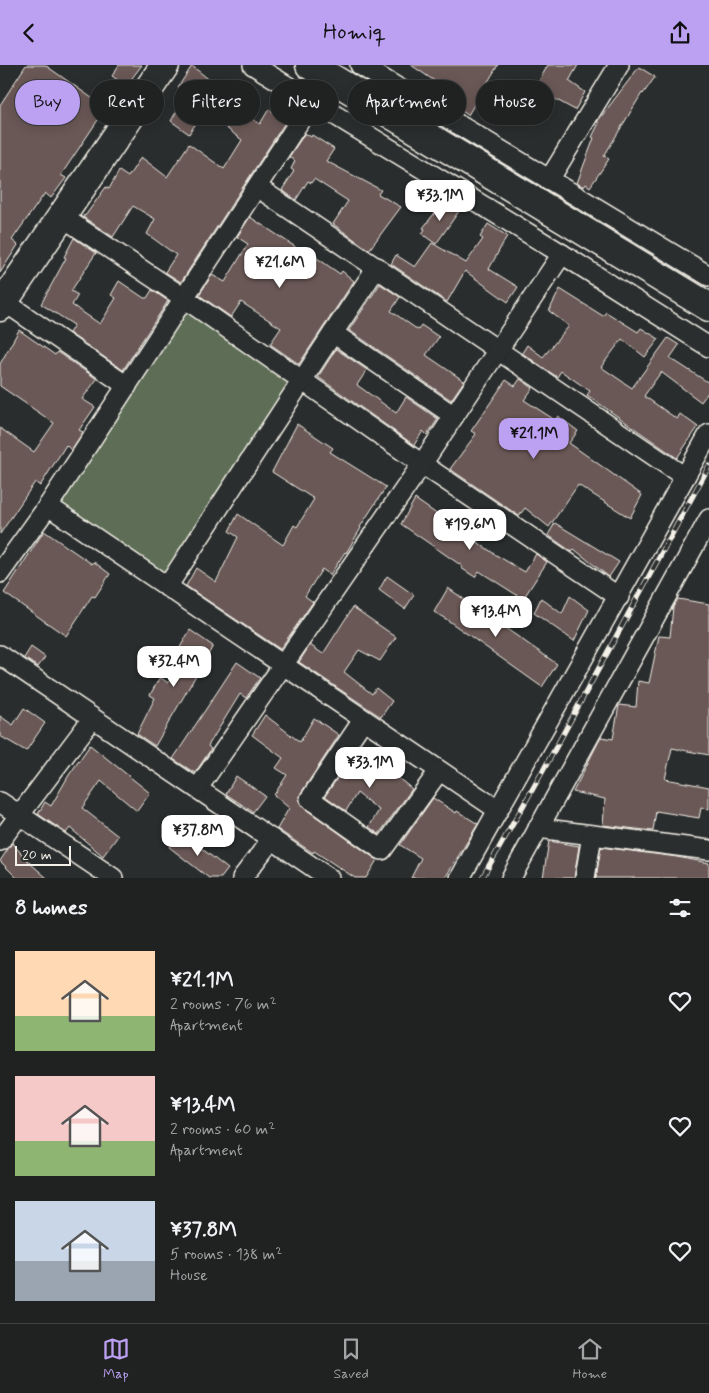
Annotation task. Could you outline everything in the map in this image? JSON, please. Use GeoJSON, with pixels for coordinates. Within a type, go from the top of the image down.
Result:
{"type":"FeatureCollection","features":[{"type":"Feature","properties":{"kind":"street"},"geometry":{"type":"LineString","coordinates":[[127,386],[12,307],[0,306],[165,65]]}},
{"type":"Feature","properties":{"kind":"street"},"geometry":{"type":"LineString","coordinates":[[253,65],[277,80]]}},
{"type":"Feature","properties":{"kind":"street"},"geometry":{"type":"LineString","coordinates":[[310,65],[709,307]]}},
{"type":"Feature","properties":{"kind":"street"},"geometry":{"type":"LineString","coordinates":[[360,65],[709,276]]}},
{"type":"Feature","properties":{"kind":"street"},"geometry":{"type":"LineString","coordinates":[[549,180],[619,65]]}},
{"type":"Feature","properties":{"kind":"street"},"geometry":{"type":"LineString","coordinates":[[338,118],[562,254],[709,347]]}},
{"type":"Feature","properties":{"kind":"street"},"geometry":{"type":"LineString","coordinates":[[0,573],[48,506],[297,125]]}},
{"type":"Feature","properties":{"kind":"street"},"geometry":{"type":"LineString","coordinates":[[257,187],[685,477]]}},
{"type":"Feature","properties":{"kind":"street"},"geometry":{"type":"LineString","coordinates":[[61,216],[184,298],[422,464],[619,597]]}},
{"type":"Feature","properties":{"kind":"street"},"geometry":{"type":"LineString","coordinates":[[198,788],[422,464],[562,254]]}},
{"type":"Feature","properties":{"kind":"street"},"geometry":{"type":"LineString","coordinates":[[167,587],[377,267]]}},
{"type":"Feature","properties":{"kind":"street"},"geometry":{"type":"LineString","coordinates":[[332,333],[454,416]]}},
{"type":"Feature","properties":{"kind":"street"},"geometry":{"type":"LineString","coordinates":[[460,878],[709,434]]}},
{"type":"Feature","properties":{"kind":"street"},"geometry":{"type":"LineString","coordinates":[[48,506],[498,810]]}},
{"type":"Feature","properties":{"kind":"street"},"geometry":{"type":"LineString","coordinates":[[511,878],[709,519]]}},
{"type":"Feature","properties":{"kind":"street"},"geometry":{"type":"LineString","coordinates":[[0,655],[328,878]]}},
{"type":"Feature","properties":{"kind":"street"},"geometry":{"type":"LineString","coordinates":[[0,841],[92,719]]}},
{"type":"Feature","properties":{"kind":"street"},"geometry":{"type":"LineString","coordinates":[[363,720],[310,799],[382,850],[439,771]]}},
{"type":"Feature","properties":{"kind":"street"},"geometry":{"type":"LineString","coordinates":[[0,802],[113,878]]}},
{"type":"Feature","properties":{"kind":"street"},"geometry":{"type":"LineString","coordinates":[[538,828],[709,850]]}},
{"type":"Feature","properties":{"kind":"street"},"geometry":{"type":"LineString","coordinates":[[585,878],[592,835]]}},
{"type":"Feature","properties":{"kind":"street"},"geometry":{"type":"LineString","coordinates":[[242,878],[272,839]]}},
{"type":"Feature","properties":{"kind":"green space"},"geometry":{"type":"Polygon","coordinates":[[[186,310],[293,384],[165,576],[60,503],[186,310]]]}},
{"type":"Feature","properties":{"kind":"building"},"geometry":{"type":"Polygon","coordinates":[[[26,65],[45,65],[66,80],[16,80],[26,65]]]}},
{"type":"Feature","properties":{"kind":"building"},"geometry":{"type":"Polygon","coordinates":[[[119,65],[142,65],[131,80],[118,80],[112,76],[119,65]]]}},
{"type":"Feature","properties":{"kind":"building"},"geometry":{"type":"Polygon","coordinates":[[[411,65],[498,65],[489,80],[476,80],[476,102],[468,115],[466,114],[466,80],[433,80],[411,65]]]}},
{"type":"Feature","properties":{"kind":"building"},"geometry":{"type":"Polygon","coordinates":[[[548,65],[578,65],[569,81],[585,92],[575,110],[554,98],[554,80],[540,80],[548,65]]]}},
{"type":"Feature","properties":{"kind":"building"},"geometry":{"type":"Polygon","coordinates":[[[192,66],[210,80],[183,80],[192,66]]]}},
{"type":"Feature","properties":{"kind":"building"},"geometry":{"type":"Polygon","coordinates":[[[639,67],[655,77],[642,93],[604,156],[609,159],[590,187],[586,184],[584,187],[577,183],[594,138],[592,137],[599,123],[597,122],[639,67]]]}},
{"type":"Feature","properties":{"kind":"building"},"geometry":{"type":"Polygon","coordinates":[[[15,82],[15,125],[80,125],[80,90],[90,97],[90,125],[95,125],[61,175],[66,178],[51,198],[45,193],[12,240],[18,245],[0,273],[0,105],[15,82]]]}},
{"type":"Feature","properties":{"kind":"building"},"geometry":{"type":"Polygon","coordinates":[[[269,109],[270,125],[283,125],[181,282],[165,272],[176,255],[147,234],[155,219],[133,206],[113,237],[83,217],[106,187],[109,189],[119,171],[128,177],[141,157],[167,177],[189,144],[224,169],[242,140],[222,125],[260,125],[269,109]]]}},
{"type":"Feature","properties":{"kind":"building"},"geometry":{"type":"Polygon","coordinates":[[[177,125],[195,125],[189,134],[177,125]]]}},
{"type":"Feature","properties":{"kind":"building"},"geometry":{"type":"Polygon","coordinates":[[[305,133],[311,137],[312,135],[334,149],[326,161],[381,190],[378,194],[401,207],[369,250],[333,224],[348,201],[314,179],[311,183],[308,181],[296,200],[282,190],[294,171],[291,169],[295,161],[289,157],[305,133]]]}},
{"type":"Feature","properties":{"kind":"building"},"geometry":{"type":"Polygon","coordinates":[[[444,201],[459,211],[436,244],[422,234],[425,229],[423,228],[444,201]]]}},
{"type":"Feature","properties":{"kind":"building"},"geometry":{"type":"Polygon","coordinates":[[[250,217],[294,246],[314,263],[317,258],[340,274],[342,271],[354,281],[299,364],[270,344],[281,328],[241,302],[231,317],[199,295],[212,275],[225,282],[248,244],[237,237],[250,217]]]}},
{"type":"Feature","properties":{"kind":"building"},"geometry":{"type":"Polygon","coordinates":[[[488,224],[507,236],[489,269],[518,287],[508,302],[465,271],[447,302],[391,264],[396,255],[415,267],[432,243],[466,263],[483,239],[480,237],[488,224]]]}},
{"type":"Feature","properties":{"kind":"building"},"geometry":{"type":"Polygon","coordinates":[[[74,238],[96,253],[71,291],[78,295],[72,305],[100,324],[116,298],[111,295],[119,281],[144,298],[147,298],[152,290],[168,301],[123,370],[69,333],[74,325],[41,304],[66,258],[64,257],[74,238]]]}},
{"type":"Feature","properties":{"kind":"building"},"geometry":{"type":"Polygon","coordinates":[[[380,284],[400,297],[391,311],[418,330],[421,325],[439,337],[426,355],[464,381],[451,400],[349,330],[380,284]]]}},
{"type":"Feature","properties":{"kind":"building"},"geometry":{"type":"Polygon","coordinates":[[[560,289],[603,316],[606,312],[638,332],[641,328],[659,339],[645,357],[622,339],[601,367],[632,388],[668,338],[679,345],[670,358],[709,383],[709,391],[701,402],[661,372],[644,396],[677,419],[680,414],[698,427],[677,458],[587,395],[590,391],[561,371],[557,377],[522,353],[527,345],[543,357],[569,326],[549,311],[560,289]]]}},
{"type":"Feature","properties":{"kind":"building"},"geometry":{"type":"Polygon","coordinates":[[[19,330],[55,355],[57,352],[97,379],[82,399],[95,407],[79,430],[83,432],[71,450],[66,445],[40,486],[35,482],[0,534],[0,428],[34,452],[54,423],[0,386],[0,364],[19,330]]]}},
{"type":"Feature","properties":{"kind":"building"},"geometry":{"type":"Polygon","coordinates":[[[336,349],[367,370],[357,385],[396,413],[406,397],[438,419],[427,435],[423,431],[414,445],[318,377],[336,349]]]}},
{"type":"Feature","properties":{"kind":"building"},"geometry":{"type":"Polygon","coordinates":[[[520,379],[533,388],[524,400],[555,420],[558,416],[578,431],[569,443],[642,495],[630,518],[578,485],[549,527],[525,508],[519,516],[450,469],[476,434],[471,431],[506,380],[515,386],[520,379]]]}},
{"type":"Feature","properties":{"kind":"building"},"geometry":{"type":"Polygon","coordinates":[[[297,424],[333,448],[330,452],[386,487],[360,527],[346,553],[330,575],[322,569],[305,596],[313,602],[280,649],[186,586],[196,568],[216,582],[238,537],[229,531],[238,514],[283,545],[294,525],[297,527],[314,499],[272,472],[297,424]]]}},
{"type":"Feature","properties":{"kind":"building"},"geometry":{"type":"Polygon","coordinates":[[[415,499],[496,555],[525,572],[536,554],[547,562],[523,599],[479,571],[475,577],[401,524],[415,499]]]}},
{"type":"Feature","properties":{"kind":"building"},"geometry":{"type":"Polygon","coordinates":[[[555,523],[619,562],[609,577],[574,549],[572,552],[548,535],[555,523]]]}},
{"type":"Feature","properties":{"kind":"building"},"geometry":{"type":"Polygon","coordinates":[[[44,531],[110,574],[95,597],[92,596],[66,636],[4,593],[44,531]]]}},
{"type":"Feature","properties":{"kind":"building"},"geometry":{"type":"Polygon","coordinates":[[[387,576],[414,595],[405,609],[379,590],[387,576]]]}},
{"type":"Feature","properties":{"kind":"building"},"geometry":{"type":"Polygon","coordinates":[[[448,588],[557,664],[542,687],[434,612],[448,588]]]}},
{"type":"Feature","properties":{"kind":"building"},"geometry":{"type":"Polygon","coordinates":[[[570,596],[589,610],[574,641],[534,613],[541,598],[562,614],[570,596]]]}},
{"type":"Feature","properties":{"kind":"building"},"geometry":{"type":"Polygon","coordinates":[[[678,599],[709,604],[709,755],[672,748],[665,779],[709,787],[709,809],[701,808],[699,818],[656,811],[653,831],[603,825],[605,799],[573,792],[601,737],[613,739],[619,705],[636,707],[638,681],[649,683],[659,636],[670,637],[673,607],[678,599]]]}},
{"type":"Feature","properties":{"kind":"building"},"geometry":{"type":"Polygon","coordinates":[[[353,607],[396,637],[380,661],[359,650],[344,672],[372,694],[376,688],[392,701],[381,717],[299,662],[310,645],[323,654],[353,607]]]}},
{"type":"Feature","properties":{"kind":"building"},"geometry":{"type":"Polygon","coordinates":[[[190,630],[213,646],[155,746],[137,734],[155,698],[150,695],[160,677],[168,683],[183,655],[178,651],[190,630]]]}},
{"type":"Feature","properties":{"kind":"building"},"geometry":{"type":"Polygon","coordinates":[[[31,647],[45,657],[38,667],[24,658],[31,647]]]}},
{"type":"Feature","properties":{"kind":"building"},"geometry":{"type":"Polygon","coordinates":[[[237,662],[260,678],[246,698],[240,694],[208,746],[211,749],[195,773],[173,759],[237,662]]]}},
{"type":"Feature","properties":{"kind":"building"},"geometry":{"type":"Polygon","coordinates":[[[24,708],[45,723],[26,751],[0,736],[0,716],[13,725],[24,708]]]}},
{"type":"Feature","properties":{"kind":"building"},"geometry":{"type":"Polygon","coordinates":[[[265,715],[300,742],[314,718],[339,735],[299,798],[304,808],[377,860],[366,878],[355,878],[277,829],[289,808],[274,795],[287,775],[276,768],[283,758],[252,735],[265,715]]]}},
{"type":"Feature","properties":{"kind":"building"},"geometry":{"type":"Polygon","coordinates":[[[90,745],[150,793],[137,811],[101,781],[82,808],[118,836],[103,856],[70,828],[66,833],[38,814],[45,802],[51,806],[69,775],[90,745]]]}},
{"type":"Feature","properties":{"kind":"building"},"geometry":{"type":"Polygon","coordinates":[[[356,751],[365,759],[368,754],[412,789],[379,834],[369,827],[379,810],[357,793],[346,811],[325,796],[356,751]]]}},
{"type":"Feature","properties":{"kind":"building"},"geometry":{"type":"Polygon","coordinates":[[[236,776],[265,796],[253,812],[226,794],[236,776]]]}},
{"type":"Feature","properties":{"kind":"building"},"geometry":{"type":"Polygon","coordinates":[[[433,798],[478,824],[445,878],[411,878],[421,858],[400,845],[433,798]]]}},
{"type":"Feature","properties":{"kind":"building"},"geometry":{"type":"Polygon","coordinates":[[[179,831],[228,869],[221,878],[209,878],[169,847],[179,831]]]}},
{"type":"Feature","properties":{"kind":"building"},"geometry":{"type":"Polygon","coordinates":[[[549,841],[579,846],[574,878],[543,878],[549,841]]]}},
{"type":"Feature","properties":{"kind":"building"},"geometry":{"type":"Polygon","coordinates":[[[12,843],[47,878],[17,878],[0,861],[12,843]]]}},
{"type":"Feature","properties":{"kind":"building"},"geometry":{"type":"Polygon","coordinates":[[[601,847],[709,863],[709,878],[596,878],[601,847]]]}},
{"type":"Feature","properties":{"kind":"railway"},"geometry":{"type":"LineString","coordinates":[[482,878],[544,769],[709,466]]}}]}
